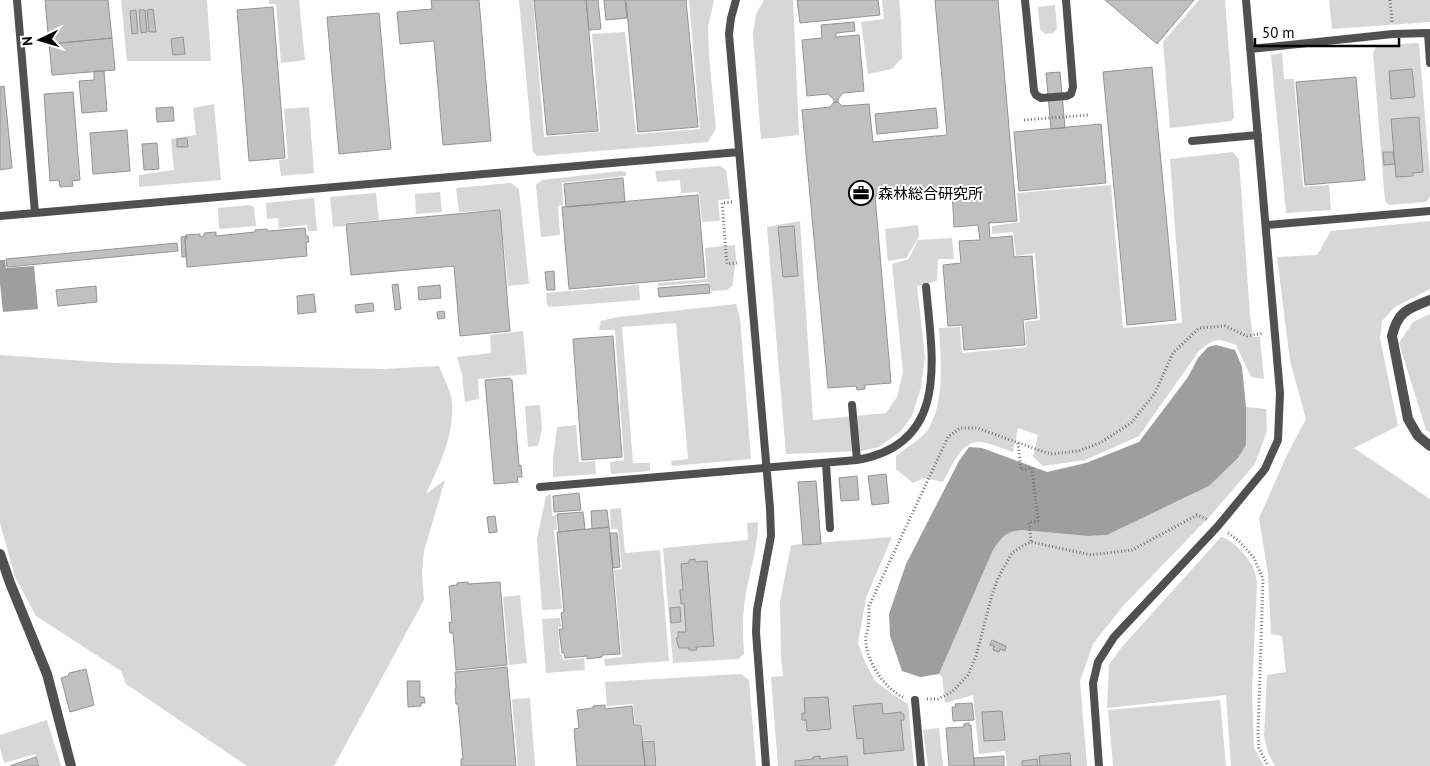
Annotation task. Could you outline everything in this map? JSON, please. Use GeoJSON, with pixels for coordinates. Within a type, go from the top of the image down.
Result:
{"type":"FeatureCollection","features":[{"type":"Feature","properties":{"kind":"street"},"geometry":{"type":"LineString","coordinates":[[1430,300],[1413,306],[1402,314],[1395,323],[1392,336],[1408,420],[1418,436],[1430,446]]}},
{"type":"Feature","properties":{"kind":"street"},"geometry":{"type":"LineString","coordinates":[[0,554],[10,584],[47,674],[71,766]]}},
{"type":"Feature","properties":{"kind":"lane"},"geometry":{"type":"LineString","coordinates":[[17,0],[35,213]]}},
{"type":"Feature","properties":{"kind":"lane"},"geometry":{"type":"LineString","coordinates":[[736,0],[729,34],[767,468],[771,536],[757,610],[756,632],[766,766]]}},
{"type":"Feature","properties":{"kind":"lane"},"geometry":{"type":"LineString","coordinates":[[1025,0],[1034,91],[1041,98],[1066,96],[1071,94],[1073,87],[1066,0]]}},
{"type":"Feature","properties":{"kind":"lane"},"geometry":{"type":"LineString","coordinates":[[1099,766],[1093,683],[1098,662],[1114,637],[1218,526],[1265,469],[1278,440],[1280,393],[1246,0]]}},
{"type":"Feature","properties":{"kind":"lane"},"geometry":{"type":"LineString","coordinates":[[1250,49],[1393,34],[1428,33],[1430,62]]}},
{"type":"Feature","properties":{"kind":"lane"},"geometry":{"type":"LineString","coordinates":[[1192,141],[1258,135]]}},
{"type":"Feature","properties":{"kind":"lane"},"geometry":{"type":"LineString","coordinates":[[0,216],[739,152]]}},
{"type":"Feature","properties":{"kind":"lane"},"geometry":{"type":"LineString","coordinates":[[1266,225],[1430,211]]}},
{"type":"Feature","properties":{"kind":"lane"},"geometry":{"type":"LineString","coordinates":[[540,486],[661,473],[767,468],[857,460],[874,457],[889,451],[905,439],[918,424],[925,410],[932,374],[926,287]]}},
{"type":"Feature","properties":{"kind":"lane"},"geometry":{"type":"LineString","coordinates":[[852,405],[857,460]]}},
{"type":"Feature","properties":{"kind":"lane"},"geometry":{"type":"LineString","coordinates":[[826,463],[830,528]]}},
{"type":"Feature","properties":{"kind":"lane"},"geometry":{"type":"LineString","coordinates":[[915,700],[921,766]]}},
{"type":"Feature","properties":{"kind":"path"},"geometry":{"type":"LineString","coordinates":[[1390,0],[1393,34]]}},
{"type":"Feature","properties":{"kind":"path"},"geometry":{"type":"LineString","coordinates":[[1024,120],[1088,115]]}},
{"type":"Feature","properties":{"kind":"path"},"geometry":{"type":"LineString","coordinates":[[733,202],[722,203],[727,264],[738,263]]}},
{"type":"Feature","properties":{"kind":"path"},"geometry":{"type":"LineString","coordinates":[[1268,766],[1259,748],[1258,734],[1263,579],[1254,558],[1239,541],[1218,526],[1197,515],[1132,550],[1091,555],[1031,542],[1012,553],[998,578],[976,656],[968,675],[952,692],[938,699],[915,700],[894,693],[880,677],[869,654],[866,640],[869,606],[948,437],[960,428],[977,428],[1050,454],[1078,452],[1100,443],[1131,423],[1155,393],[1173,353],[1199,328],[1225,326],[1247,336],[1274,331]]}},
{"type":"Feature","properties":{"kind":"path"},"geometry":{"type":"LineString","coordinates":[[1018,443],[1021,470],[1032,468],[1038,521],[1029,522],[1031,542]]}},
{"type":"Feature","properties":{"kind":"shaded area"},"geometry":{"type":"Polygon","coordinates":[[[121,0],[207,0],[211,61],[127,61],[121,0]]]}},
{"type":"Feature","properties":{"kind":"shaded area"},"geometry":{"type":"Polygon","coordinates":[[[269,0],[299,0],[305,60],[281,63],[276,4],[269,4],[269,0]]]}},
{"type":"Feature","properties":{"kind":"shaded area"},"geometry":{"type":"Polygon","coordinates":[[[519,0],[533,0],[544,137],[600,132],[592,34],[625,32],[636,134],[700,129],[689,0],[714,0],[708,27],[716,129],[708,142],[537,156],[533,152],[519,0]]]}},
{"type":"Feature","properties":{"kind":"shaded area"},"geometry":{"type":"Polygon","coordinates":[[[764,0],[793,0],[799,135],[761,139],[753,34],[756,14],[764,0]]]}},
{"type":"Feature","properties":{"kind":"shaded area"},"geometry":{"type":"Polygon","coordinates":[[[882,0],[899,0],[902,58],[892,69],[868,74],[861,22],[884,19],[882,0]]]}},
{"type":"Feature","properties":{"kind":"shaded area"},"geometry":{"type":"Polygon","coordinates":[[[1199,0],[1225,0],[1234,118],[1231,121],[1170,128],[1163,42],[1199,0]]]}},
{"type":"Feature","properties":{"kind":"shaded area"},"geometry":{"type":"Polygon","coordinates":[[[1329,0],[1430,0],[1430,22],[1332,29],[1329,0]]]}},
{"type":"Feature","properties":{"kind":"shaded area"},"geometry":{"type":"Polygon","coordinates":[[[1055,5],[1057,29],[1053,33],[1045,34],[1040,29],[1038,7],[1055,5]]]}},
{"type":"Feature","properties":{"kind":"shaded area"},"geometry":{"type":"Polygon","coordinates":[[[1419,44],[1430,197],[1426,202],[1389,205],[1385,201],[1373,53],[1377,46],[1419,44]]]}},
{"type":"Feature","properties":{"kind":"shaded area"},"geometry":{"type":"Polygon","coordinates":[[[1282,53],[1284,79],[1294,79],[1303,187],[1329,185],[1331,210],[1286,213],[1271,55],[1282,53]]]}},
{"type":"Feature","properties":{"kind":"shaded area"},"geometry":{"type":"Polygon","coordinates":[[[214,104],[221,180],[139,187],[139,175],[174,170],[171,139],[196,135],[193,108],[214,104]]]}},
{"type":"Feature","properties":{"kind":"shaded area"},"geometry":{"type":"Polygon","coordinates":[[[309,107],[314,173],[281,176],[279,160],[288,159],[284,109],[309,107]]]}},
{"type":"Feature","properties":{"kind":"shaded area"},"geometry":{"type":"Polygon","coordinates":[[[1233,152],[1239,160],[1253,337],[1260,337],[1264,379],[1251,377],[1236,345],[1216,340],[1199,351],[1139,436],[1085,460],[1043,466],[1033,457],[1038,435],[1018,428],[1013,452],[986,443],[978,442],[971,444],[959,454],[943,482],[924,478],[913,483],[896,469],[896,456],[914,443],[929,428],[938,404],[941,379],[939,328],[960,327],[962,353],[1026,347],[1025,322],[1040,320],[1035,253],[1016,256],[1013,232],[992,234],[992,226],[1020,222],[1017,193],[1111,185],[1123,328],[1182,323],[1170,159],[1233,152]]]}},
{"type":"Feature","properties":{"kind":"shaded area"},"geometry":{"type":"Polygon","coordinates":[[[720,166],[726,170],[730,199],[718,200],[720,221],[702,222],[699,192],[681,193],[680,180],[657,182],[655,171],[720,166]]]}},
{"type":"Feature","properties":{"kind":"shaded area"},"geometry":{"type":"Polygon","coordinates":[[[620,171],[626,172],[626,176],[562,183],[563,205],[558,206],[560,235],[541,237],[536,185],[542,180],[620,171]]]}},
{"type":"Feature","properties":{"kind":"shaded area"},"geometry":{"type":"Polygon","coordinates":[[[511,183],[519,189],[529,284],[508,286],[500,210],[459,212],[456,188],[511,183]]]}},
{"type":"Feature","properties":{"kind":"shaded area"},"geometry":{"type":"Polygon","coordinates":[[[440,192],[442,212],[416,214],[415,194],[440,192]]]}},
{"type":"Feature","properties":{"kind":"shaded area"},"geometry":{"type":"Polygon","coordinates":[[[376,193],[379,220],[345,223],[345,226],[333,227],[330,197],[376,193]]]}},
{"type":"Feature","properties":{"kind":"shaded area"},"geometry":{"type":"Polygon","coordinates":[[[314,198],[317,231],[308,231],[307,225],[279,228],[278,218],[267,219],[266,203],[314,198]]]}},
{"type":"Feature","properties":{"kind":"shaded area"},"geometry":{"type":"Polygon","coordinates":[[[250,205],[254,207],[256,226],[219,229],[218,208],[250,205]]]}},
{"type":"Feature","properties":{"kind":"shaded area"},"geometry":{"type":"Polygon","coordinates":[[[800,221],[813,420],[886,413],[897,397],[903,372],[892,264],[909,259],[918,240],[952,238],[954,259],[938,259],[937,281],[917,286],[925,357],[921,387],[912,416],[900,432],[879,447],[861,451],[786,454],[767,227],[800,221]]]}},
{"type":"Feature","properties":{"kind":"shaded area"},"geometry":{"type":"Polygon","coordinates":[[[1430,221],[1430,289],[1395,307],[1382,321],[1380,338],[1398,426],[1354,448],[1430,499],[1430,766],[1275,766],[1268,753],[1264,736],[1267,675],[1286,672],[1282,636],[1271,634],[1268,574],[1259,518],[1287,455],[1306,419],[1290,361],[1277,257],[1317,255],[1331,231],[1430,221]]]}},
{"type":"Feature","properties":{"kind":"shaded area"},"geometry":{"type":"Polygon","coordinates":[[[918,225],[919,237],[906,258],[888,261],[885,229],[918,225]]]}},
{"type":"Feature","properties":{"kind":"shaded area"},"geometry":{"type":"Polygon","coordinates":[[[735,245],[736,260],[732,286],[727,290],[711,291],[709,282],[658,286],[658,283],[707,279],[705,248],[735,245]]]}},
{"type":"Feature","properties":{"kind":"shaded area"},"geometry":{"type":"Polygon","coordinates":[[[0,260],[5,260],[6,268],[34,266],[38,309],[3,312],[0,260]]]}},
{"type":"Feature","properties":{"kind":"shaded area"},"geometry":{"type":"Polygon","coordinates":[[[639,285],[640,300],[550,307],[547,305],[546,293],[639,285]]]}},
{"type":"Feature","properties":{"kind":"shaded area"},"geometry":{"type":"Polygon","coordinates":[[[736,304],[740,317],[751,459],[672,466],[671,461],[688,459],[676,323],[622,327],[633,463],[650,463],[650,471],[611,474],[610,462],[624,460],[615,330],[599,330],[601,321],[618,317],[736,304]]]}},
{"type":"Feature","properties":{"kind":"shaded area"},"geometry":{"type":"Polygon","coordinates":[[[1430,314],[1430,432],[1426,430],[1399,343],[1413,322],[1430,314]]]}},
{"type":"Feature","properties":{"kind":"shaded area"},"geometry":{"type":"Polygon","coordinates":[[[523,331],[527,374],[478,379],[479,399],[465,402],[462,374],[457,357],[491,353],[490,335],[523,331]]]}},
{"type":"Feature","properties":{"kind":"shaded area"},"geometry":{"type":"Polygon","coordinates":[[[1216,345],[1235,350],[1242,367],[1246,407],[1246,445],[1238,458],[1209,486],[1107,535],[1088,536],[1022,530],[1008,534],[1002,538],[993,550],[939,674],[920,677],[902,671],[890,636],[889,614],[906,564],[959,461],[969,447],[982,448],[1047,472],[1086,463],[1139,442],[1188,377],[1198,358],[1208,347],[1216,345]]]}},
{"type":"Feature","properties":{"kind":"shaded area"},"geometry":{"type":"Polygon","coordinates":[[[0,355],[114,363],[384,369],[439,366],[449,389],[452,415],[445,449],[426,494],[445,480],[424,551],[422,572],[424,600],[334,766],[247,766],[126,684],[121,671],[36,616],[15,577],[0,523],[0,355]]]}},
{"type":"Feature","properties":{"kind":"shaded area"},"geometry":{"type":"Polygon","coordinates":[[[540,405],[542,429],[538,446],[528,447],[525,406],[540,405]]]}},
{"type":"Feature","properties":{"kind":"shaded area"},"geometry":{"type":"Polygon","coordinates":[[[1246,407],[1266,409],[1267,431],[1255,464],[1210,516],[1123,606],[1093,644],[1080,681],[1087,766],[1007,766],[1005,751],[979,754],[973,695],[945,703],[942,677],[939,674],[993,550],[999,542],[1008,534],[1022,530],[1088,536],[1107,535],[1209,486],[1238,458],[1245,445],[1246,407]]]}},
{"type":"Feature","properties":{"kind":"shaded area"},"geometry":{"type":"Polygon","coordinates":[[[576,425],[579,462],[595,461],[596,474],[553,477],[557,427],[576,425]]]}},
{"type":"Feature","properties":{"kind":"shaded area"},"geometry":{"type":"Polygon","coordinates":[[[551,494],[552,516],[556,515],[557,530],[554,530],[562,609],[542,610],[537,539],[546,496],[551,494]]]}},
{"type":"Feature","properties":{"kind":"shaded area"},"geometry":{"type":"Polygon","coordinates":[[[621,508],[625,553],[660,550],[669,661],[605,666],[604,659],[622,657],[614,570],[622,569],[618,529],[611,529],[610,509],[621,508]]]}},
{"type":"Feature","properties":{"kind":"shaded area"},"geometry":{"type":"Polygon","coordinates":[[[758,522],[755,551],[744,606],[744,654],[738,659],[673,663],[663,548],[748,540],[747,523],[758,522]]]}},
{"type":"Feature","properties":{"kind":"shaded area"},"geometry":{"type":"Polygon","coordinates":[[[892,537],[866,598],[858,643],[875,681],[908,704],[914,766],[778,766],[771,677],[783,676],[780,602],[791,545],[892,537]]]}},
{"type":"Feature","properties":{"kind":"shaded area"},"geometry":{"type":"Polygon","coordinates":[[[1221,537],[1234,544],[1248,559],[1253,567],[1257,583],[1252,691],[1254,748],[1264,766],[1231,766],[1226,695],[1107,708],[1109,665],[1121,648],[1221,537]]]}},
{"type":"Feature","properties":{"kind":"shaded area"},"geometry":{"type":"Polygon","coordinates":[[[520,595],[527,663],[509,665],[503,597],[520,595]]]}},
{"type":"Feature","properties":{"kind":"shaded area"},"geometry":{"type":"Polygon","coordinates":[[[560,618],[561,627],[558,627],[560,654],[563,660],[584,658],[585,670],[546,673],[542,619],[560,618]]]}},
{"type":"Feature","properties":{"kind":"shaded area"},"geometry":{"type":"Polygon","coordinates":[[[741,674],[749,680],[756,766],[657,766],[654,740],[643,741],[642,724],[635,724],[633,704],[607,706],[605,682],[741,674]]]}},
{"type":"Feature","properties":{"kind":"shaded area"},"geometry":{"type":"Polygon","coordinates":[[[530,698],[535,766],[518,766],[512,699],[530,698]]]}},
{"type":"Feature","properties":{"kind":"shaded area"},"geometry":{"type":"Polygon","coordinates":[[[1220,700],[1226,766],[1113,766],[1108,710],[1220,700]]]}},
{"type":"Feature","properties":{"kind":"shaded area"},"geometry":{"type":"Polygon","coordinates":[[[47,720],[61,766],[40,766],[35,754],[4,763],[0,747],[0,735],[47,720]]]}},
{"type":"Feature","properties":{"kind":"shaded area"},"geometry":{"type":"Polygon","coordinates":[[[939,728],[943,766],[928,766],[923,730],[939,728]]]}},
{"type":"Feature","properties":{"kind":"building"},"geometry":{"type":"Polygon","coordinates":[[[45,0],[108,0],[112,38],[49,44],[45,0]]]}},
{"type":"Feature","properties":{"kind":"building"},"geometry":{"type":"Polygon","coordinates":[[[431,0],[479,0],[491,141],[443,145],[434,41],[400,44],[397,12],[432,9],[431,0]]]}},
{"type":"Feature","properties":{"kind":"building"},"geometry":{"type":"Polygon","coordinates":[[[534,0],[586,0],[598,131],[547,135],[534,0]]]}},
{"type":"Feature","properties":{"kind":"building"},"geometry":{"type":"Polygon","coordinates":[[[586,0],[598,0],[601,29],[589,30],[586,0]]]}},
{"type":"Feature","properties":{"kind":"building"},"geometry":{"type":"Polygon","coordinates":[[[604,0],[625,0],[627,18],[606,20],[604,0]]]}},
{"type":"Feature","properties":{"kind":"building"},"geometry":{"type":"Polygon","coordinates":[[[626,0],[686,0],[698,127],[638,132],[626,0]]]}},
{"type":"Feature","properties":{"kind":"building"},"geometry":{"type":"Polygon","coordinates":[[[797,0],[878,0],[880,15],[800,23],[797,0]]]}},
{"type":"Feature","properties":{"kind":"building","name":"森林総合研究所"},"geometry":{"type":"Polygon","coordinates":[[[935,0],[998,0],[1017,221],[989,223],[990,238],[1012,236],[1014,257],[1032,256],[1037,318],[1023,320],[1025,345],[964,350],[962,325],[948,326],[943,265],[961,263],[959,241],[980,240],[978,225],[954,227],[952,190],[875,196],[891,383],[865,385],[865,389],[857,390],[856,386],[828,388],[802,110],[830,107],[834,102],[838,102],[842,106],[869,104],[873,142],[947,135],[935,0]]]}},
{"type":"Feature","properties":{"kind":"building"},"geometry":{"type":"Polygon","coordinates":[[[1105,0],[1194,0],[1157,44],[1105,0]]]}},
{"type":"Feature","properties":{"kind":"building"},"geometry":{"type":"Polygon","coordinates":[[[273,7],[285,158],[249,161],[237,10],[273,7]]]}},
{"type":"Feature","properties":{"kind":"building"},"geometry":{"type":"Polygon","coordinates":[[[153,9],[156,32],[149,32],[147,10],[153,9]]]}},
{"type":"Feature","properties":{"kind":"building"},"geometry":{"type":"Polygon","coordinates":[[[136,10],[138,33],[132,34],[130,11],[136,10]]]}},
{"type":"Feature","properties":{"kind":"building"},"geometry":{"type":"Polygon","coordinates":[[[139,10],[145,10],[147,32],[141,33],[139,10]]]}},
{"type":"Feature","properties":{"kind":"building"},"geometry":{"type":"Polygon","coordinates":[[[379,13],[391,149],[339,154],[327,17],[379,13]]]}},
{"type":"Feature","properties":{"kind":"building"},"geometry":{"type":"Polygon","coordinates":[[[854,22],[855,31],[836,33],[836,37],[859,35],[864,91],[843,93],[838,102],[834,102],[828,94],[807,96],[802,40],[822,38],[821,25],[854,22]]]}},
{"type":"Feature","properties":{"kind":"building"},"geometry":{"type":"Polygon","coordinates":[[[183,37],[185,54],[173,55],[171,39],[183,37]]]}},
{"type":"Feature","properties":{"kind":"building"},"geometry":{"type":"Polygon","coordinates":[[[112,38],[115,70],[52,75],[49,44],[112,38]]]}},
{"type":"Feature","properties":{"kind":"building"},"geometry":{"type":"Polygon","coordinates":[[[1152,67],[1176,320],[1127,325],[1103,72],[1152,67]]]}},
{"type":"Feature","properties":{"kind":"building"},"geometry":{"type":"Polygon","coordinates":[[[1412,69],[1415,97],[1391,99],[1389,71],[1412,69]]]}},
{"type":"Feature","properties":{"kind":"building"},"geometry":{"type":"Polygon","coordinates":[[[94,71],[104,71],[107,111],[82,113],[79,81],[94,80],[94,71]]]}},
{"type":"Feature","properties":{"kind":"building"},"geometry":{"type":"Polygon","coordinates":[[[1060,72],[1065,128],[1051,129],[1046,73],[1060,72]]]}},
{"type":"Feature","properties":{"kind":"building"},"geometry":{"type":"Polygon","coordinates":[[[1356,77],[1365,180],[1305,185],[1296,82],[1356,77]]]}},
{"type":"Feature","properties":{"kind":"building"},"geometry":{"type":"Polygon","coordinates":[[[4,86],[12,168],[0,170],[0,87],[4,86]]]}},
{"type":"Feature","properties":{"kind":"building"},"geometry":{"type":"Polygon","coordinates":[[[73,92],[80,180],[72,181],[73,186],[60,187],[59,180],[50,181],[44,94],[73,92]]]}},
{"type":"Feature","properties":{"kind":"building"},"geometry":{"type":"Polygon","coordinates":[[[173,107],[174,121],[157,122],[156,108],[173,107]]]}},
{"type":"Feature","properties":{"kind":"building"},"geometry":{"type":"Polygon","coordinates":[[[936,108],[938,128],[877,134],[875,114],[936,108]]]}},
{"type":"Feature","properties":{"kind":"building"},"geometry":{"type":"Polygon","coordinates":[[[1419,117],[1423,172],[1413,173],[1413,176],[1396,177],[1391,119],[1419,117]]]}},
{"type":"Feature","properties":{"kind":"building"},"geometry":{"type":"Polygon","coordinates":[[[1101,124],[1106,183],[1019,191],[1014,132],[1101,124]]]}},
{"type":"Feature","properties":{"kind":"building"},"geometry":{"type":"Polygon","coordinates":[[[127,130],[130,171],[93,174],[90,133],[127,130]]]}},
{"type":"Feature","properties":{"kind":"building"},"geometry":{"type":"Polygon","coordinates":[[[187,138],[188,147],[177,147],[177,139],[187,138]]]}},
{"type":"Feature","properties":{"kind":"building"},"geometry":{"type":"Polygon","coordinates":[[[157,143],[159,169],[144,170],[142,144],[157,143]]]}},
{"type":"Feature","properties":{"kind":"building"},"geometry":{"type":"Polygon","coordinates":[[[1383,152],[1393,152],[1395,164],[1384,165],[1383,152]]]}},
{"type":"Feature","properties":{"kind":"building"},"geometry":{"type":"Polygon","coordinates":[[[623,178],[625,202],[566,207],[564,184],[623,178]]]}},
{"type":"Feature","properties":{"kind":"building"},"geometry":{"type":"Polygon","coordinates":[[[698,195],[705,277],[569,289],[562,207],[698,195]]]}},
{"type":"Feature","properties":{"kind":"building"},"geometry":{"type":"Polygon","coordinates":[[[500,210],[510,331],[460,336],[454,266],[351,275],[346,224],[500,210]]]}},
{"type":"Feature","properties":{"kind":"building"},"geometry":{"type":"Polygon","coordinates":[[[794,226],[798,276],[783,277],[778,227],[794,226]]]}},
{"type":"Feature","properties":{"kind":"building"},"geometry":{"type":"Polygon","coordinates":[[[305,228],[309,242],[306,242],[307,256],[187,267],[186,235],[200,234],[200,237],[204,236],[204,233],[216,232],[216,236],[255,232],[255,230],[267,229],[268,231],[305,228]]]}},
{"type":"Feature","properties":{"kind":"building"},"geometry":{"type":"Polygon","coordinates":[[[186,236],[186,257],[182,257],[181,237],[186,236]]]}},
{"type":"Feature","properties":{"kind":"building"},"geometry":{"type":"Polygon","coordinates":[[[177,243],[178,251],[7,267],[6,259],[177,243]]]}},
{"type":"Feature","properties":{"kind":"building"},"geometry":{"type":"Polygon","coordinates":[[[554,271],[555,290],[547,290],[545,272],[554,271]]]}},
{"type":"Feature","properties":{"kind":"building"},"geometry":{"type":"Polygon","coordinates":[[[398,284],[401,309],[395,310],[392,285],[398,284]]]}},
{"type":"Feature","properties":{"kind":"building"},"geometry":{"type":"Polygon","coordinates":[[[709,284],[710,293],[659,297],[658,288],[709,284]]]}},
{"type":"Feature","properties":{"kind":"building"},"geometry":{"type":"Polygon","coordinates":[[[440,285],[441,298],[419,300],[418,287],[440,285]]]}},
{"type":"Feature","properties":{"kind":"building"},"geometry":{"type":"Polygon","coordinates":[[[96,286],[97,302],[58,306],[56,290],[96,286]]]}},
{"type":"Feature","properties":{"kind":"building"},"geometry":{"type":"Polygon","coordinates":[[[314,294],[316,312],[298,314],[297,296],[314,294]]]}},
{"type":"Feature","properties":{"kind":"building"},"geometry":{"type":"Polygon","coordinates":[[[373,303],[374,311],[356,313],[355,305],[373,303]]]}},
{"type":"Feature","properties":{"kind":"building"},"geometry":{"type":"Polygon","coordinates":[[[444,311],[445,318],[438,319],[437,312],[444,311]]]}},
{"type":"Feature","properties":{"kind":"building"},"geometry":{"type":"Polygon","coordinates":[[[613,336],[622,457],[582,460],[573,339],[613,336]]]}},
{"type":"Feature","properties":{"kind":"building"},"geometry":{"type":"Polygon","coordinates":[[[510,378],[512,380],[519,466],[521,465],[522,477],[517,477],[518,482],[494,484],[485,380],[510,378]]]}},
{"type":"Feature","properties":{"kind":"building"},"geometry":{"type":"Polygon","coordinates":[[[886,474],[889,503],[872,505],[868,476],[886,474]]]}},
{"type":"Feature","properties":{"kind":"building"},"geometry":{"type":"Polygon","coordinates":[[[857,476],[859,500],[841,501],[839,478],[857,476]]]}},
{"type":"Feature","properties":{"kind":"building"},"geometry":{"type":"Polygon","coordinates":[[[816,481],[821,544],[803,545],[798,482],[816,481]]]}},
{"type":"Feature","properties":{"kind":"building"},"geometry":{"type":"Polygon","coordinates":[[[579,493],[581,510],[554,512],[553,496],[579,493]]]}},
{"type":"Feature","properties":{"kind":"building"},"geometry":{"type":"Polygon","coordinates":[[[607,510],[609,527],[592,529],[591,511],[607,510]]]}},
{"type":"Feature","properties":{"kind":"building"},"geometry":{"type":"Polygon","coordinates":[[[583,512],[585,529],[559,532],[557,514],[583,512]]]}},
{"type":"Feature","properties":{"kind":"building"},"geometry":{"type":"Polygon","coordinates":[[[495,516],[497,532],[489,533],[487,517],[495,516]]]}},
{"type":"Feature","properties":{"kind":"building"},"geometry":{"type":"Polygon","coordinates":[[[609,527],[620,654],[602,655],[602,657],[587,659],[587,656],[565,658],[564,653],[562,653],[559,629],[563,629],[561,613],[564,612],[557,532],[609,527]]]}},
{"type":"Feature","properties":{"kind":"building"},"geometry":{"type":"Polygon","coordinates":[[[610,533],[617,533],[620,567],[613,568],[610,533]]]}},
{"type":"Feature","properties":{"kind":"building"},"geometry":{"type":"Polygon","coordinates":[[[695,559],[695,562],[707,561],[714,646],[696,647],[697,650],[689,650],[689,648],[679,648],[676,638],[678,638],[678,632],[686,632],[684,603],[681,604],[680,590],[683,590],[681,564],[689,563],[689,560],[695,559]]]}},
{"type":"Feature","properties":{"kind":"building"},"geometry":{"type":"Polygon","coordinates":[[[468,582],[468,584],[500,582],[507,665],[456,670],[453,633],[450,633],[449,622],[452,623],[449,586],[468,582]]]}},
{"type":"Feature","properties":{"kind":"building"},"geometry":{"type":"Polygon","coordinates":[[[680,607],[681,622],[671,623],[670,608],[680,607]]]}},
{"type":"Feature","properties":{"kind":"building"},"geometry":{"type":"Polygon","coordinates":[[[992,640],[1006,646],[1005,651],[1000,649],[999,652],[993,650],[994,646],[990,645],[992,640]]]}},
{"type":"Feature","properties":{"kind":"building"},"geometry":{"type":"Polygon","coordinates":[[[507,667],[516,766],[461,766],[461,759],[463,759],[458,704],[456,704],[455,672],[507,667]]]}},
{"type":"Feature","properties":{"kind":"building"},"geometry":{"type":"Polygon","coordinates":[[[86,669],[94,705],[70,712],[61,678],[68,676],[69,673],[86,669]]]}},
{"type":"Feature","properties":{"kind":"building"},"geometry":{"type":"Polygon","coordinates":[[[407,681],[420,681],[420,697],[424,697],[425,703],[421,703],[421,706],[408,707],[407,681]]]}},
{"type":"Feature","properties":{"kind":"building"},"geometry":{"type":"Polygon","coordinates":[[[828,697],[831,729],[807,731],[806,720],[802,720],[802,713],[805,713],[804,698],[828,697]]]}},
{"type":"Feature","properties":{"kind":"building"},"geometry":{"type":"Polygon","coordinates":[[[882,703],[883,714],[901,712],[901,714],[904,714],[904,720],[901,720],[904,750],[864,754],[863,738],[857,739],[853,706],[882,703]]]}},
{"type":"Feature","properties":{"kind":"building"},"geometry":{"type":"Polygon","coordinates":[[[972,703],[974,720],[953,721],[952,707],[956,707],[955,704],[972,703]]]}},
{"type":"Feature","properties":{"kind":"building"},"geometry":{"type":"Polygon","coordinates":[[[605,705],[605,709],[632,706],[634,725],[641,725],[645,766],[577,766],[574,729],[579,728],[577,710],[605,705]]]}},
{"type":"Feature","properties":{"kind":"building"},"geometry":{"type":"Polygon","coordinates":[[[1002,711],[1005,740],[984,741],[982,712],[1002,711]]]}},
{"type":"Feature","properties":{"kind":"building"},"geometry":{"type":"Polygon","coordinates":[[[969,723],[969,726],[971,725],[974,766],[949,766],[946,728],[964,727],[964,724],[969,723]]]}},
{"type":"Feature","properties":{"kind":"building"},"geometry":{"type":"Polygon","coordinates":[[[654,741],[656,766],[645,766],[642,742],[654,741]]]}},
{"type":"Feature","properties":{"kind":"building"},"geometry":{"type":"Polygon","coordinates":[[[1070,753],[1071,766],[1040,766],[1039,756],[1070,753]]]}},
{"type":"Feature","properties":{"kind":"building"},"geometry":{"type":"Polygon","coordinates":[[[820,756],[820,759],[847,756],[848,766],[795,766],[795,761],[813,759],[813,757],[820,756]]]}},
{"type":"Feature","properties":{"kind":"building"},"geometry":{"type":"Polygon","coordinates":[[[1004,756],[1004,766],[974,766],[974,758],[1004,756]]]}},
{"type":"Feature","properties":{"kind":"building"},"geometry":{"type":"Polygon","coordinates":[[[36,757],[39,766],[10,766],[36,757]]]}},
{"type":"Feature","properties":{"kind":"building"},"geometry":{"type":"Polygon","coordinates":[[[1037,759],[1038,766],[1022,766],[1022,761],[1037,759]]]}},
{"type":"Feature","properties":{"kind":"place","name":"森林総合研究所"},"geometry":{"type":"Point","coordinates":[861,193]}}]}
